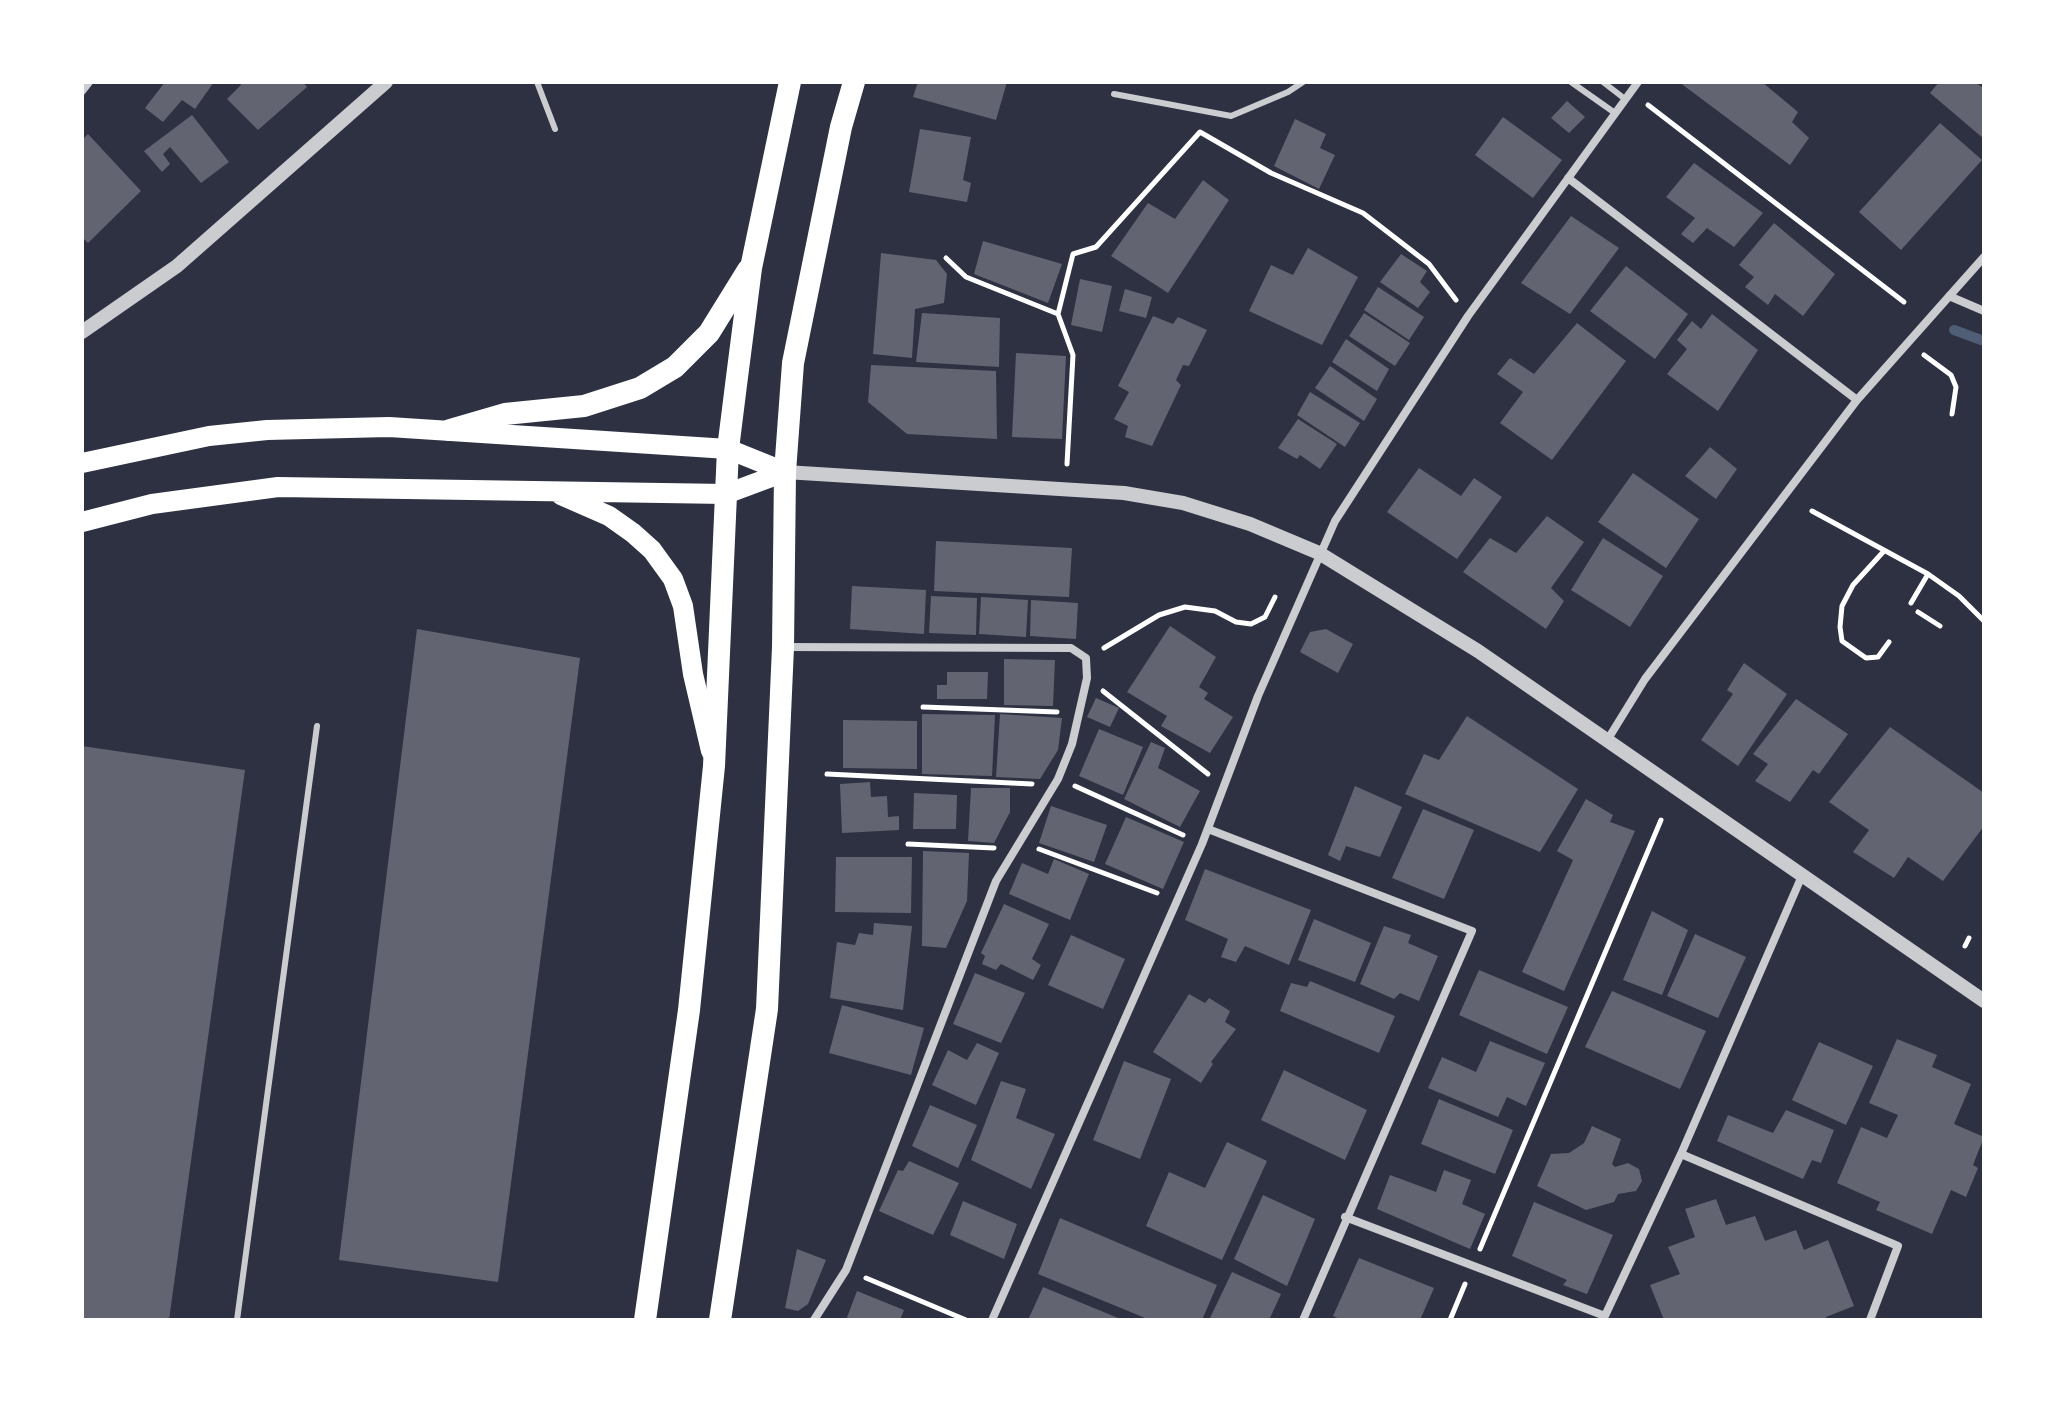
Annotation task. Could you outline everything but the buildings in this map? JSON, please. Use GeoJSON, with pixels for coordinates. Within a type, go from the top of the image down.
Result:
{"type":"FeatureCollection","features":[{"type":"Feature","properties":{"kind":"highway"},"geometry":{"type":"LineString","coordinates":[[645,1320],[689,1010],[714,766],[728,449],[752,264],[790,82]]}},
{"type":"Feature","properties":{"kind":"highway"},"geometry":{"type":"LineString","coordinates":[[720,1320],[767,1009],[783,647],[785,472],[793,363],[841,127],[854,82]]}},
{"type":"Feature","properties":{"kind":"highway"},"geometry":{"type":"LineString","coordinates":[[450,430],[505,414],[584,406],[640,388],[675,367],[709,333],[752,264]]}},
{"type":"Feature","properties":{"kind":"main road"},"geometry":{"type":"LineString","coordinates":[[82,463],[149,447],[267,430],[450,430],[728,449],[785,472]]}},
{"type":"Feature","properties":{"kind":"main road"},"geometry":{"type":"LineString","coordinates":[[82,522],[152,504],[278,487],[726,494],[785,472]]}},
{"type":"Feature","properties":{"kind":"main road"},"geometry":{"type":"LineString","coordinates":[[551,491],[609,516],[633,533],[652,550],[673,579],[683,606],[693,674],[714,766]]}},
{"type":"Feature","properties":{"kind":"street"},"geometry":{"type":"LineString","coordinates":[[82,91],[89,82]]}},
{"type":"Feature","properties":{"kind":"street"},"geometry":{"type":"LineString","coordinates":[[82,332],[177,266],[386,82]]}},
{"type":"Feature","properties":{"kind":"street"},"geometry":{"type":"LineString","coordinates":[[992,1320],[1202,844],[1319,553],[1351,495],[1468,316],[1638,82]]}},
{"type":"Feature","properties":{"kind":"street"},"geometry":{"type":"LineString","coordinates":[[1568,178],[1857,400]]}},
{"type":"Feature","properties":{"kind":"street"},"geometry":{"type":"LineString","coordinates":[[1608,739],[1645,679],[1857,400],[1984,257]]}},
{"type":"Feature","properties":{"kind":"street"},"geometry":{"type":"LineString","coordinates":[[1949,296],[1984,311]]}},
{"type":"Feature","properties":{"kind":"street"},"geometry":{"type":"LineString","coordinates":[[785,472],[1124,493],[1183,503],[1250,524],[1319,553],[1478,651],[1608,739],[1801,878],[1984,1001]]}},
{"type":"Feature","properties":{"kind":"street"},"geometry":{"type":"LineString","coordinates":[[783,647],[1071,648],[1086,658],[1087,678],[1072,744],[1053,785],[990,895],[846,1270],[814,1320]]}},
{"type":"Feature","properties":{"kind":"street"},"geometry":{"type":"LineString","coordinates":[[1208,829],[1472,931],[1345,1217],[1303,1320]]}},
{"type":"Feature","properties":{"kind":"street"},"geometry":{"type":"LineString","coordinates":[[1345,1217],[1604,1318],[1681,1154],[1801,878]]}},
{"type":"Feature","properties":{"kind":"street"},"geometry":{"type":"LineString","coordinates":[[1681,1154],[1898,1246],[1870,1320]]}},
{"type":"Feature","properties":{"kind":"lane"},"geometry":{"type":"LineString","coordinates":[[537,82],[555,129]]}},
{"type":"Feature","properties":{"kind":"lane"},"geometry":{"type":"LineString","coordinates":[[1114,94],[1231,116],[1288,92],[1303,82]]}},
{"type":"Feature","properties":{"kind":"lane"},"geometry":{"type":"LineString","coordinates":[[1571,82],[1615,113]]}},
{"type":"Feature","properties":{"kind":"lane"},"geometry":{"type":"LineString","coordinates":[[1603,82],[1628,96]]}},
{"type":"Feature","properties":{"kind":"lane"},"geometry":{"type":"LineString","coordinates":[[237,1320],[317,726]]}},
{"type":"Feature","properties":{"kind":"path"},"geometry":{"type":"LineString","coordinates":[[1628,96],[1904,302]]}},
{"type":"Feature","properties":{"kind":"path"},"geometry":{"type":"LineString","coordinates":[[1067,464],[1073,355],[1058,314],[1073,254],[1096,247],[1200,132],[1271,173],[1363,213],[1429,264],[1468,316]]}},
{"type":"Feature","properties":{"kind":"path"},"geometry":{"type":"LineString","coordinates":[[946,258],[966,277],[1058,314]]}},
{"type":"Feature","properties":{"kind":"path"},"geometry":{"type":"LineString","coordinates":[[1923,355],[1951,375],[1956,387],[1952,414]]}},
{"type":"Feature","properties":{"kind":"path"},"geometry":{"type":"LineString","coordinates":[[1812,511],[1928,574],[1959,596],[1984,621]]}},
{"type":"Feature","properties":{"kind":"path"},"geometry":{"type":"LineString","coordinates":[[1884,551],[1853,585],[1842,606],[1840,627],[1842,641],[1866,658],[1878,657],[1889,642]]}},
{"type":"Feature","properties":{"kind":"path"},"geometry":{"type":"LineString","coordinates":[[1911,603],[1928,574]]}},
{"type":"Feature","properties":{"kind":"path"},"geometry":{"type":"LineString","coordinates":[[1086,658],[1159,615],[1185,607],[1215,611],[1236,622],[1251,624],[1265,617]]}},
{"type":"Feature","properties":{"kind":"path"},"geometry":{"type":"LineString","coordinates":[[1918,612],[1940,626]]}},
{"type":"Feature","properties":{"kind":"path"},"geometry":{"type":"LineString","coordinates":[[1087,678],[1224,787]]}},
{"type":"Feature","properties":{"kind":"path"},"geometry":{"type":"LineString","coordinates":[[923,707],[1078,713]]}},
{"type":"Feature","properties":{"kind":"path"},"geometry":{"type":"LineString","coordinates":[[827,774],[1053,785]]}},
{"type":"Feature","properties":{"kind":"path"},"geometry":{"type":"LineString","coordinates":[[1069,784],[1202,844]]}},
{"type":"Feature","properties":{"kind":"path"},"geometry":{"type":"LineString","coordinates":[[1450,1320],[1661,820]]}},
{"type":"Feature","properties":{"kind":"path"},"geometry":{"type":"LineString","coordinates":[[908,844],[1017,846],[1177,900]]}},
{"type":"Feature","properties":{"kind":"path"},"geometry":{"type":"LineString","coordinates":[[1965,946],[1969,938]]}},
{"type":"Feature","properties":{"kind":"path"},"geometry":{"type":"LineString","coordinates":[[846,1270],[966,1320]]}},
{"type":"Feature","properties":{"kind":"waterway"},"geometry":{"type":"LineString","coordinates":[[1954,330],[1984,341]]}}]}
